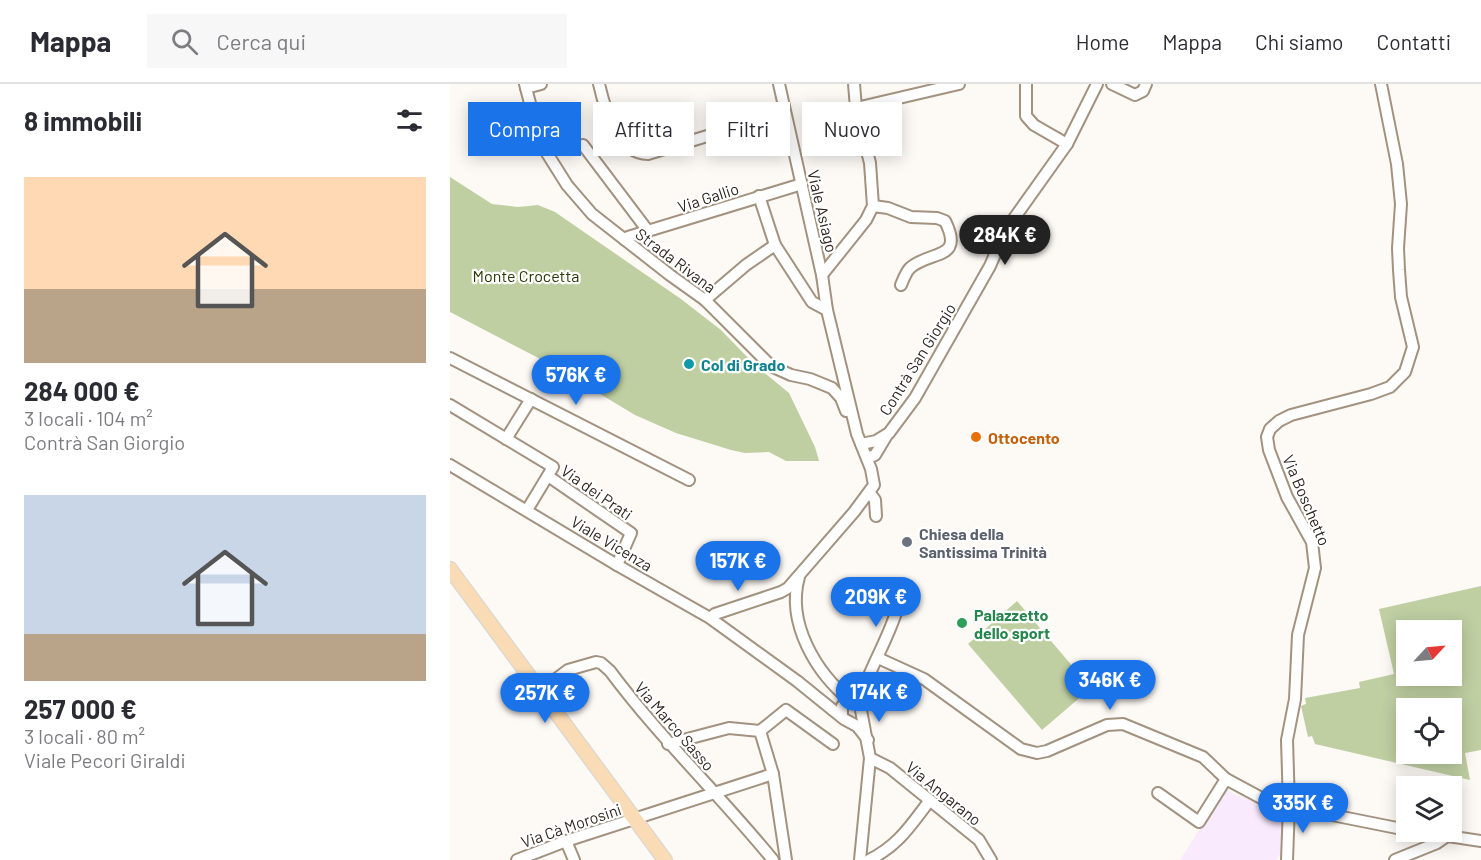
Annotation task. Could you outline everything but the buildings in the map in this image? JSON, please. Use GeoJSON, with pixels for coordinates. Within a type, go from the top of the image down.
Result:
{"type":"FeatureCollection","features":[{"type":"Feature","properties":{"kind":"main road"},"geometry":{"type":"LineString","coordinates":[[453,577],[665,860]]}},
{"type":"Feature","properties":{"kind":"street"},"geometry":{"type":"LineString","coordinates":[[525,86],[541,84]]}},
{"type":"Feature","properties":{"kind":"street"},"geometry":{"type":"LineString","coordinates":[[599,84],[607,112],[616,131],[627,147],[636,154],[648,154],[706,136]]}},
{"type":"Feature","properties":{"kind":"street","name":"Viale Asiago"},"geometry":{"type":"LineString","coordinates":[[779,84],[783,102]]}},
{"type":"Feature","properties":{"kind":"street"},"geometry":{"type":"LineString","coordinates":[[854,84],[856,102]]}},
{"type":"Feature","properties":{"kind":"street"},"geometry":{"type":"LineString","coordinates":[[882,102],[959,84]]}},
{"type":"Feature","properties":{"kind":"street"},"geometry":{"type":"LineString","coordinates":[[1026,84],[1026,116],[1034,125],[1067,144]]}},
{"type":"Feature","properties":{"kind":"street","name":"Contrà San Giorgio"},"geometry":{"type":"LineString","coordinates":[[867,458],[875,455],[915,398],[990,266],[1005,231],[1067,144],[1097,84]]}},
{"type":"Feature","properties":{"kind":"street"},"geometry":{"type":"LineString","coordinates":[[1112,84],[1135,95],[1143,91],[1146,84]]}},
{"type":"Feature","properties":{"kind":"street","name":"Via Boschetto"},"geometry":{"type":"LineString","coordinates":[[1289,806],[1287,740],[1295,699],[1298,635],[1315,568],[1315,554],[1312,542],[1287,497],[1269,450],[1267,437],[1270,429],[1291,415],[1390,387],[1405,372],[1413,347],[1401,297],[1398,248],[1401,204],[1398,174],[1381,84]]}},
{"type":"Feature","properties":{"kind":"street","name":"Strada Rivana"},"geometry":{"type":"LineString","coordinates":[[525,86],[540,142],[567,185],[592,214],[705,300],[771,366],[832,388],[841,398],[849,417],[853,417]]}},
{"type":"Feature","properties":{"kind":"street","name":"Viale Asiago"},"geometry":{"type":"LineString","coordinates":[[790,135],[822,275],[827,310],[853,417]]}},
{"type":"Feature","properties":{"kind":"street"},"geometry":{"type":"LineString","coordinates":[[583,144],[648,231]]}},
{"type":"Feature","properties":{"kind":"street"},"geometry":{"type":"LineString","coordinates":[[822,275],[867,220],[873,206],[868,156]]}},
{"type":"Feature","properties":{"kind":"street","name":"Via Gallio"},"geometry":{"type":"LineString","coordinates":[[625,240],[628,237],[802,184]]}},
{"type":"Feature","properties":{"kind":"street"},"geometry":{"type":"LineString","coordinates":[[759,196],[775,245],[812,302],[827,310]]}},
{"type":"Feature","properties":{"kind":"street"},"geometry":{"type":"LineString","coordinates":[[873,206],[888,208],[911,217],[937,218],[945,221],[952,236],[951,246],[909,269],[900,285]]}},
{"type":"Feature","properties":{"kind":"street"},"geometry":{"type":"LineString","coordinates":[[705,300],[746,265],[775,245]]}},
{"type":"Feature","properties":{"kind":"street"},"geometry":{"type":"LineString","coordinates":[[450,358],[689,480]]}},
{"type":"Feature","properties":{"kind":"street"},"geometry":{"type":"LineString","coordinates":[[506,439],[531,399]]}},
{"type":"Feature","properties":{"kind":"street"},"geometry":{"type":"LineString","coordinates":[[450,405],[553,467],[527,510]]}},
{"type":"Feature","properties":{"kind":"street"},"geometry":{"type":"LineString","coordinates":[[710,618],[781,592],[799,577],[810,560],[870,493],[874,485],[873,478],[853,417]]}},
{"type":"Feature","properties":{"kind":"street","name":"Contrà San Giorgio"},"geometry":{"type":"LineString","coordinates":[[861,444],[876,441],[889,433]]}},
{"type":"Feature","properties":{"kind":"street","name":"Viale Vicenza"},"geometry":{"type":"LineString","coordinates":[[450,465],[710,618],[846,719],[864,733],[868,740]]}},
{"type":"Feature","properties":{"kind":"street","name":"Via dei Prati"},"geometry":{"type":"LineString","coordinates":[[548,476],[631,533],[617,565]]}},
{"type":"Feature","properties":{"kind":"street"},"geometry":{"type":"LineString","coordinates":[[870,493],[875,500],[876,516]]}},
{"type":"Feature","properties":{"kind":"street"},"geometry":{"type":"LineString","coordinates":[[795,606],[799,577]]}},
{"type":"Feature","properties":{"kind":"street"},"geometry":{"type":"LineString","coordinates":[[781,592],[790,594],[804,638],[816,662],[856,705],[868,740],[870,758],[860,860]]}},
{"type":"Feature","properties":{"kind":"street"},"geometry":{"type":"LineString","coordinates":[[856,705],[842,706],[846,719],[859,718],[856,705],[879,658],[898,606]]}},
{"type":"Feature","properties":{"kind":"street"},"geometry":{"type":"LineString","coordinates":[[879,658],[924,679],[1021,749],[1037,753],[1047,751],[1107,725],[1123,724],[1203,757],[1226,779],[1265,800],[1396,828]]}},
{"type":"Feature","properties":{"kind":"street","name":"Via Marco Sasso"},"geometry":{"type":"LineString","coordinates":[[540,691],[568,670],[596,662],[601,663],[610,671],[668,744],[773,860]]}},
{"type":"Feature","properties":{"kind":"street"},"geometry":{"type":"LineString","coordinates":[[668,744],[729,728],[760,730],[786,710],[833,744]]}},
{"type":"Feature","properties":{"kind":"street"},"geometry":{"type":"LineString","coordinates":[[760,730],[773,774],[786,860]]}},
{"type":"Feature","properties":{"kind":"street","name":"Via Angarano"},"geometry":{"type":"LineString","coordinates":[[870,758],[890,768],[979,840],[991,860]]}},
{"type":"Feature","properties":{"kind":"street","name":"Via Cà Morosini"},"geometry":{"type":"LineString","coordinates":[[517,860],[566,841],[773,774]]}},
{"type":"Feature","properties":{"kind":"street"},"geometry":{"type":"LineString","coordinates":[[1158,793],[1199,822],[1226,779]]}},
{"type":"Feature","properties":{"kind":"street"},"geometry":{"type":"LineString","coordinates":[[869,860],[885,852],[897,842],[930,801]]}},
{"type":"Feature","properties":{"kind":"street"},"geometry":{"type":"LineString","coordinates":[[1287,860],[1289,806]]}},
{"type":"Feature","properties":{"kind":"street"},"geometry":{"type":"LineString","coordinates":[[1462,838],[1481,841]]}},
{"type":"Feature","properties":{"kind":"street"},"geometry":{"type":"LineString","coordinates":[[566,841],[574,860]]}},
{"type":"Feature","properties":{"kind":"street"},"geometry":{"type":"LineString","coordinates":[[1395,860],[1438,842]]}},
{"type":"Feature","properties":{"kind":"shaded area"},"geometry":{"type":"Polygon","coordinates":[[[1226,788],[1234,794],[1285,813],[1282,851],[1276,860],[1180,860],[1226,788]]]}},
{"type":"Feature","properties":{"kind":"green space","name":"Monte Crocetta"},"geometry":{"type":"Polygon","coordinates":[[[450,177],[492,204],[518,207],[538,205],[555,212],[681,299],[721,330],[755,365],[789,393],[815,447],[819,461],[786,461],[769,452],[745,453],[676,433],[635,415],[552,365],[450,312],[450,177]]]}},
{"type":"Feature","properties":{"kind":"green space"},"geometry":{"type":"Polygon","coordinates":[[[1481,586],[1481,750],[1465,753],[1470,780],[1462,778],[1462,776],[1401,764],[1462,764],[1462,698],[1396,698],[1396,763],[1315,744],[1312,736],[1308,737],[1301,706],[1306,704],[1305,698],[1360,688],[1359,682],[1394,674],[1379,609],[1481,586]]]}},
{"type":"Feature","properties":{"kind":"green space"},"geometry":{"type":"Polygon","coordinates":[[[1017,601],[1091,688],[1042,730],[968,644],[1017,601]]]}},
{"type":"Feature","properties":{"kind":"place","name":"Col di Grado"},"geometry":{"type":"Point","coordinates":[689,364]}},
{"type":"Feature","properties":{"kind":"place","name":"Ottocento"},"geometry":{"type":"Point","coordinates":[976,437]}},
{"type":"Feature","properties":{"kind":"place","name":"Chiesa della Santissima Trinità"},"geometry":{"type":"Point","coordinates":[907,542]}},
{"type":"Feature","properties":{"kind":"place","name":"Palazzetto dello sport"},"geometry":{"type":"Point","coordinates":[962,623]}}]}
